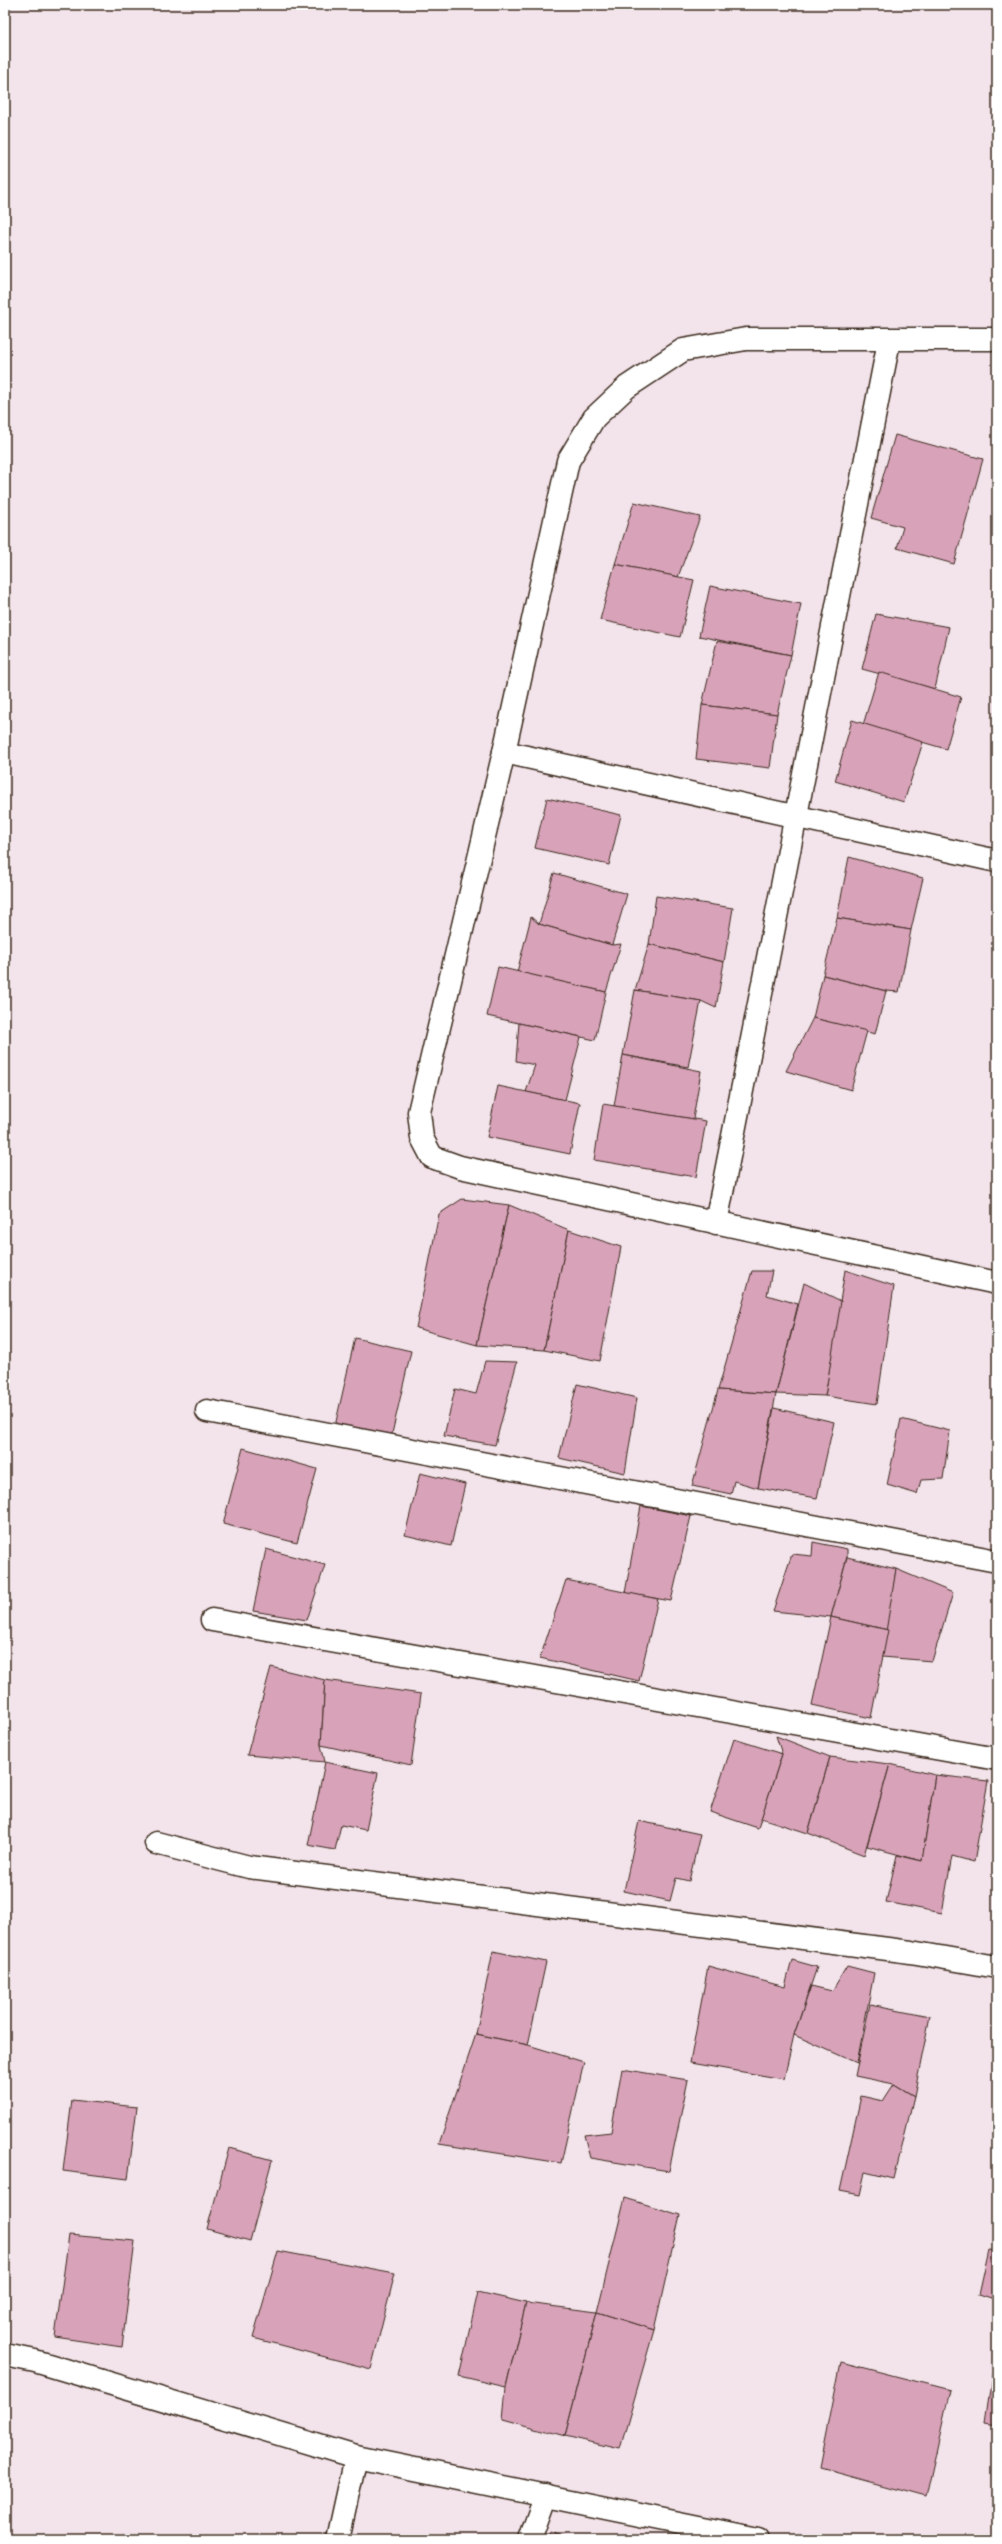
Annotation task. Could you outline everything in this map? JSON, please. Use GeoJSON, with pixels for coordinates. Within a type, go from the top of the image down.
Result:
{"type":"FeatureCollection","features":[{"type":"Feature","properties":{"kind":"street"},"geometry":{"type":"LineString","coordinates":[[997,339],[746,339],[683,350],[627,387],[594,418],[568,461],[504,752],[419,1112],[422,1138],[432,1157],[460,1167],[997,1283]]}},
{"type":"Feature","properties":{"kind":"street"},"geometry":{"type":"LineString","coordinates":[[716,1223],[889,340]]}},
{"type":"Feature","properties":{"kind":"street"},"geometry":{"type":"LineString","coordinates":[[504,752],[997,861]]}},
{"type":"Feature","properties":{"kind":"street"},"geometry":{"type":"LineString","coordinates":[[207,1411],[997,1561]]}},
{"type":"Feature","properties":{"kind":"street"},"geometry":{"type":"LineString","coordinates":[[212,1620],[997,1759]]}},
{"type":"Feature","properties":{"kind":"street"},"geometry":{"type":"LineString","coordinates":[[156,1843],[249,1867],[911,1952],[997,1967]]}},
{"type":"Feature","properties":{"kind":"street"},"geometry":{"type":"LineString","coordinates":[[5,2355],[35,2361],[356,2457],[757,2539]]}},
{"type":"Feature","properties":{"kind":"street"},"geometry":{"type":"LineString","coordinates":[[338,2539],[356,2457]]}},
{"type":"Feature","properties":{"kind":"street"},"geometry":{"type":"LineString","coordinates":[[530,2539],[546,2495]]}},
{"type":"Feature","properties":{"kind":"building"},"geometry":{"type":"Polygon","coordinates":[[[895,435],[983,459],[954,564],[897,548],[903,527],[871,518],[895,435]]]}},
{"type":"Feature","properties":{"kind":"building"},"geometry":{"type":"Polygon","coordinates":[[[634,502],[700,517],[678,577],[615,564],[634,502]]]}},
{"type":"Feature","properties":{"kind":"building"},"geometry":{"type":"Polygon","coordinates":[[[615,564],[694,580],[680,637],[600,620],[615,564]]]}},
{"type":"Feature","properties":{"kind":"building"},"geometry":{"type":"Polygon","coordinates":[[[710,586],[801,604],[791,655],[699,636],[710,586]]]}},
{"type":"Feature","properties":{"kind":"building"},"geometry":{"type":"Polygon","coordinates":[[[876,614],[949,627],[935,689],[862,669],[876,614]]]}},
{"type":"Feature","properties":{"kind":"building"},"geometry":{"type":"Polygon","coordinates":[[[717,641],[791,655],[777,714],[702,705],[717,641]]]}},
{"type":"Feature","properties":{"kind":"building"},"geometry":{"type":"Polygon","coordinates":[[[879,672],[961,697],[946,749],[863,725],[879,672]]]}},
{"type":"Feature","properties":{"kind":"building"},"geometry":{"type":"Polygon","coordinates":[[[702,705],[777,714],[770,768],[696,759],[702,705]]]}},
{"type":"Feature","properties":{"kind":"building"},"geometry":{"type":"Polygon","coordinates":[[[852,720],[923,742],[904,802],[835,781],[852,720]]]}},
{"type":"Feature","properties":{"kind":"building"},"geometry":{"type":"Polygon","coordinates":[[[547,798],[621,815],[609,865],[535,848],[547,798]]]}},
{"type":"Feature","properties":{"kind":"building"},"geometry":{"type":"Polygon","coordinates":[[[849,857],[923,878],[911,930],[837,918],[849,857]]]}},
{"type":"Feature","properties":{"kind":"building"},"geometry":{"type":"Polygon","coordinates":[[[554,873],[627,894],[612,945],[539,924],[554,873]]]}},
{"type":"Feature","properties":{"kind":"building"},"geometry":{"type":"Polygon","coordinates":[[[656,896],[733,908],[724,962],[649,944],[656,896]]]}},
{"type":"Feature","properties":{"kind":"building"},"geometry":{"type":"Polygon","coordinates":[[[531,917],[539,924],[612,945],[621,944],[606,992],[517,972],[531,917]]]}},
{"type":"Feature","properties":{"kind":"building"},"geometry":{"type":"Polygon","coordinates":[[[837,918],[911,930],[899,992],[886,991],[823,975],[837,918]]]}},
{"type":"Feature","properties":{"kind":"building"},"geometry":{"type":"Polygon","coordinates":[[[649,944],[724,962],[716,1008],[701,1001],[635,990],[649,944]]]}},
{"type":"Feature","properties":{"kind":"building"},"geometry":{"type":"Polygon","coordinates":[[[498,967],[606,992],[595,1040],[487,1016],[498,967]]]}},
{"type":"Feature","properties":{"kind":"building"},"geometry":{"type":"Polygon","coordinates":[[[823,975],[886,991],[875,1034],[813,1018],[823,975]]]}},
{"type":"Feature","properties":{"kind":"building"},"geometry":{"type":"Polygon","coordinates":[[[635,990],[701,1001],[688,1067],[623,1055],[635,990]]]}},
{"type":"Feature","properties":{"kind":"building"},"geometry":{"type":"Polygon","coordinates":[[[813,1018],[867,1031],[851,1090],[786,1071],[813,1018]]]}},
{"type":"Feature","properties":{"kind":"building"},"geometry":{"type":"Polygon","coordinates":[[[519,1023],[581,1037],[565,1100],[526,1092],[535,1065],[516,1061],[519,1023]]]}},
{"type":"Feature","properties":{"kind":"building"},"geometry":{"type":"Polygon","coordinates":[[[623,1055],[701,1071],[693,1119],[614,1106],[623,1055]]]}},
{"type":"Feature","properties":{"kind":"building"},"geometry":{"type":"Polygon","coordinates":[[[498,1086],[580,1103],[570,1154],[487,1137],[498,1086]]]}},
{"type":"Feature","properties":{"kind":"building"},"geometry":{"type":"Polygon","coordinates":[[[603,1104],[706,1121],[696,1177],[594,1160],[603,1104]]]}},
{"type":"Feature","properties":{"kind":"building"},"geometry":{"type":"Polygon","coordinates":[[[462,1199],[509,1205],[477,1345],[416,1328],[439,1214],[462,1199]]]}},
{"type":"Feature","properties":{"kind":"building"},"geometry":{"type":"Polygon","coordinates":[[[509,1205],[569,1230],[544,1350],[477,1345],[509,1205]]]}},
{"type":"Feature","properties":{"kind":"building"},"geometry":{"type":"Polygon","coordinates":[[[569,1230],[621,1247],[600,1361],[544,1350],[569,1230]]]}},
{"type":"Feature","properties":{"kind":"building"},"geometry":{"type":"Polygon","coordinates":[[[845,1270],[894,1286],[877,1404],[825,1396],[845,1270]]]}},
{"type":"Feature","properties":{"kind":"building"},"geometry":{"type":"Polygon","coordinates":[[[752,1271],[772,1271],[767,1295],[798,1304],[776,1394],[718,1390],[752,1271]]]}},
{"type":"Feature","properties":{"kind":"building"},"geometry":{"type":"Polygon","coordinates":[[[804,1283],[841,1301],[825,1396],[776,1394],[804,1283]]]}},
{"type":"Feature","properties":{"kind":"building"},"geometry":{"type":"Polygon","coordinates":[[[355,1338],[411,1351],[391,1438],[335,1426],[355,1338]]]}},
{"type":"Feature","properties":{"kind":"building"},"geometry":{"type":"Polygon","coordinates":[[[485,1361],[517,1362],[495,1445],[444,1436],[455,1389],[476,1394],[485,1361]]]}},
{"type":"Feature","properties":{"kind":"building"},"geometry":{"type":"Polygon","coordinates":[[[577,1384],[637,1398],[625,1473],[559,1458],[577,1384]]]}},
{"type":"Feature","properties":{"kind":"building"},"geometry":{"type":"Polygon","coordinates":[[[718,1390],[776,1394],[758,1488],[734,1481],[731,1494],[692,1486],[718,1390]]]}},
{"type":"Feature","properties":{"kind":"building"},"geometry":{"type":"Polygon","coordinates":[[[774,1408],[834,1422],[817,1498],[758,1488],[774,1408]]]}},
{"type":"Feature","properties":{"kind":"building"},"geometry":{"type":"Polygon","coordinates":[[[901,1419],[950,1431],[943,1479],[921,1480],[917,1494],[887,1485],[901,1419]]]}},
{"type":"Feature","properties":{"kind":"building"},"geometry":{"type":"Polygon","coordinates":[[[243,1448],[317,1469],[297,1543],[223,1524],[243,1448]]]}},
{"type":"Feature","properties":{"kind":"building"},"geometry":{"type":"Polygon","coordinates":[[[420,1473],[465,1484],[451,1546],[405,1535],[420,1473]]]}},
{"type":"Feature","properties":{"kind":"building"},"geometry":{"type":"Polygon","coordinates":[[[641,1506],[691,1516],[671,1601],[625,1593],[641,1506]]]}},
{"type":"Feature","properties":{"kind":"building"},"geometry":{"type":"Polygon","coordinates":[[[813,1542],[847,1549],[847,1557],[831,1617],[773,1611],[792,1554],[812,1556],[813,1542]]]}},
{"type":"Feature","properties":{"kind":"building"},"geometry":{"type":"Polygon","coordinates":[[[266,1549],[325,1565],[307,1620],[253,1611],[266,1549]]]}},
{"type":"Feature","properties":{"kind":"building"},"geometry":{"type":"Polygon","coordinates":[[[847,1557],[896,1569],[888,1630],[831,1617],[847,1557]]]}},
{"type":"Feature","properties":{"kind":"building"},"geometry":{"type":"Polygon","coordinates":[[[896,1569],[953,1593],[932,1661],[882,1657],[896,1569]]]}},
{"type":"Feature","properties":{"kind":"building"},"geometry":{"type":"Polygon","coordinates":[[[566,1580],[658,1599],[639,1681],[540,1658],[566,1580]]]}},
{"type":"Feature","properties":{"kind":"building"},"geometry":{"type":"Polygon","coordinates":[[[831,1617],[888,1630],[871,1718],[812,1705],[831,1617]]]}},
{"type":"Feature","properties":{"kind":"building"},"geometry":{"type":"Polygon","coordinates":[[[271,1667],[325,1680],[321,1745],[325,1762],[247,1755],[271,1667]]]}},
{"type":"Feature","properties":{"kind":"building"},"geometry":{"type":"Polygon","coordinates":[[[325,1680],[421,1694],[411,1765],[321,1745],[325,1680]]]}},
{"type":"Feature","properties":{"kind":"building"},"geometry":{"type":"Polygon","coordinates":[[[776,1736],[830,1757],[808,1833],[761,1818],[782,1754],[776,1736]]]}},
{"type":"Feature","properties":{"kind":"building"},"geometry":{"type":"Polygon","coordinates":[[[734,1739],[782,1754],[758,1828],[710,1812],[734,1739]]]}},
{"type":"Feature","properties":{"kind":"building"},"geometry":{"type":"Polygon","coordinates":[[[830,1757],[890,1764],[864,1855],[808,1833],[830,1757]]]}},
{"type":"Feature","properties":{"kind":"building"},"geometry":{"type":"Polygon","coordinates":[[[325,1762],[378,1773],[366,1830],[341,1825],[335,1850],[308,1845],[325,1762]]]}},
{"type":"Feature","properties":{"kind":"building"},"geometry":{"type":"Polygon","coordinates":[[[890,1764],[935,1775],[922,1861],[867,1846],[890,1764]]]}},
{"type":"Feature","properties":{"kind":"building"},"geometry":{"type":"Polygon","coordinates":[[[935,1775],[988,1781],[974,1862],[952,1856],[942,1913],[886,1902],[897,1855],[922,1861],[935,1775]]]}},
{"type":"Feature","properties":{"kind":"building"},"geometry":{"type":"Polygon","coordinates":[[[639,1821],[700,1834],[689,1881],[676,1878],[670,1901],[624,1891],[639,1821]]]}},
{"type":"Feature","properties":{"kind":"building"},"geometry":{"type":"Polygon","coordinates":[[[493,1951],[546,1962],[528,2045],[476,2034],[493,1951]]]}},
{"type":"Feature","properties":{"kind":"building"},"geometry":{"type":"Polygon","coordinates":[[[792,1960],[817,1967],[794,2035],[784,2079],[690,2063],[708,1966],[785,1987],[792,1960]]]}},
{"type":"Feature","properties":{"kind":"building"},"geometry":{"type":"Polygon","coordinates":[[[847,1966],[874,1973],[857,2063],[794,2035],[811,1986],[832,1991],[847,1966]]]}},
{"type":"Feature","properties":{"kind":"building"},"geometry":{"type":"Polygon","coordinates":[[[870,2004],[930,2016],[914,2096],[894,2084],[855,2076],[870,2004]]]}},
{"type":"Feature","properties":{"kind":"building"},"geometry":{"type":"Polygon","coordinates":[[[476,2034],[528,2045],[584,2062],[561,2163],[439,2144],[476,2034]]]}},
{"type":"Feature","properties":{"kind":"building"},"geometry":{"type":"Polygon","coordinates":[[[622,2069],[688,2080],[669,2171],[590,2158],[584,2135],[611,2132],[622,2069]]]}},
{"type":"Feature","properties":{"kind":"building"},"geometry":{"type":"Polygon","coordinates":[[[894,2084],[914,2096],[894,2179],[865,2172],[860,2195],[840,2191],[861,2096],[883,2101],[894,2084]]]}},
{"type":"Feature","properties":{"kind":"building"},"geometry":{"type":"Polygon","coordinates":[[[72,2100],[137,2107],[128,2179],[63,2171],[72,2100]]]}},
{"type":"Feature","properties":{"kind":"building"},"geometry":{"type":"Polygon","coordinates":[[[229,2148],[272,2160],[250,2241],[207,2229],[229,2148]]]}},
{"type":"Feature","properties":{"kind":"building"},"geometry":{"type":"Polygon","coordinates":[[[625,2198],[680,2215],[654,2330],[597,2312],[625,2198]]]}},
{"type":"Feature","properties":{"kind":"building"},"geometry":{"type":"Polygon","coordinates":[[[69,2235],[135,2241],[122,2347],[55,2337],[69,2235]]]}},
{"type":"Feature","properties":{"kind":"building"},"geometry":{"type":"Polygon","coordinates":[[[989,2250],[997,2251],[997,2301],[979,2295],[989,2250]]]}},
{"type":"Feature","properties":{"kind":"building"},"geometry":{"type":"Polygon","coordinates":[[[278,2251],[395,2273],[371,2369],[253,2338],[278,2251]]]}},
{"type":"Feature","properties":{"kind":"building"},"geometry":{"type":"Polygon","coordinates":[[[478,2292],[526,2303],[506,2387],[459,2376],[478,2292]]]}},
{"type":"Feature","properties":{"kind":"building"},"geometry":{"type":"Polygon","coordinates":[[[526,2303],[597,2312],[565,2436],[503,2419],[506,2387],[526,2303]]]}},
{"type":"Feature","properties":{"kind":"building"},"geometry":{"type":"Polygon","coordinates":[[[597,2312],[654,2330],[620,2449],[565,2436],[597,2312]]]}},
{"type":"Feature","properties":{"kind":"building"},"geometry":{"type":"Polygon","coordinates":[[[994,2360],[997,2360],[997,2424],[985,2422],[994,2360]]]}},
{"type":"Feature","properties":{"kind":"building"},"geometry":{"type":"Polygon","coordinates":[[[841,2362],[950,2390],[926,2497],[820,2468],[841,2362]]]}},
{"type":"Feature","properties":{"kind":"building"},"geometry":{"type":"Polygon","coordinates":[[[550,2532],[568,2539],[547,2539],[550,2532]]]}}]}
